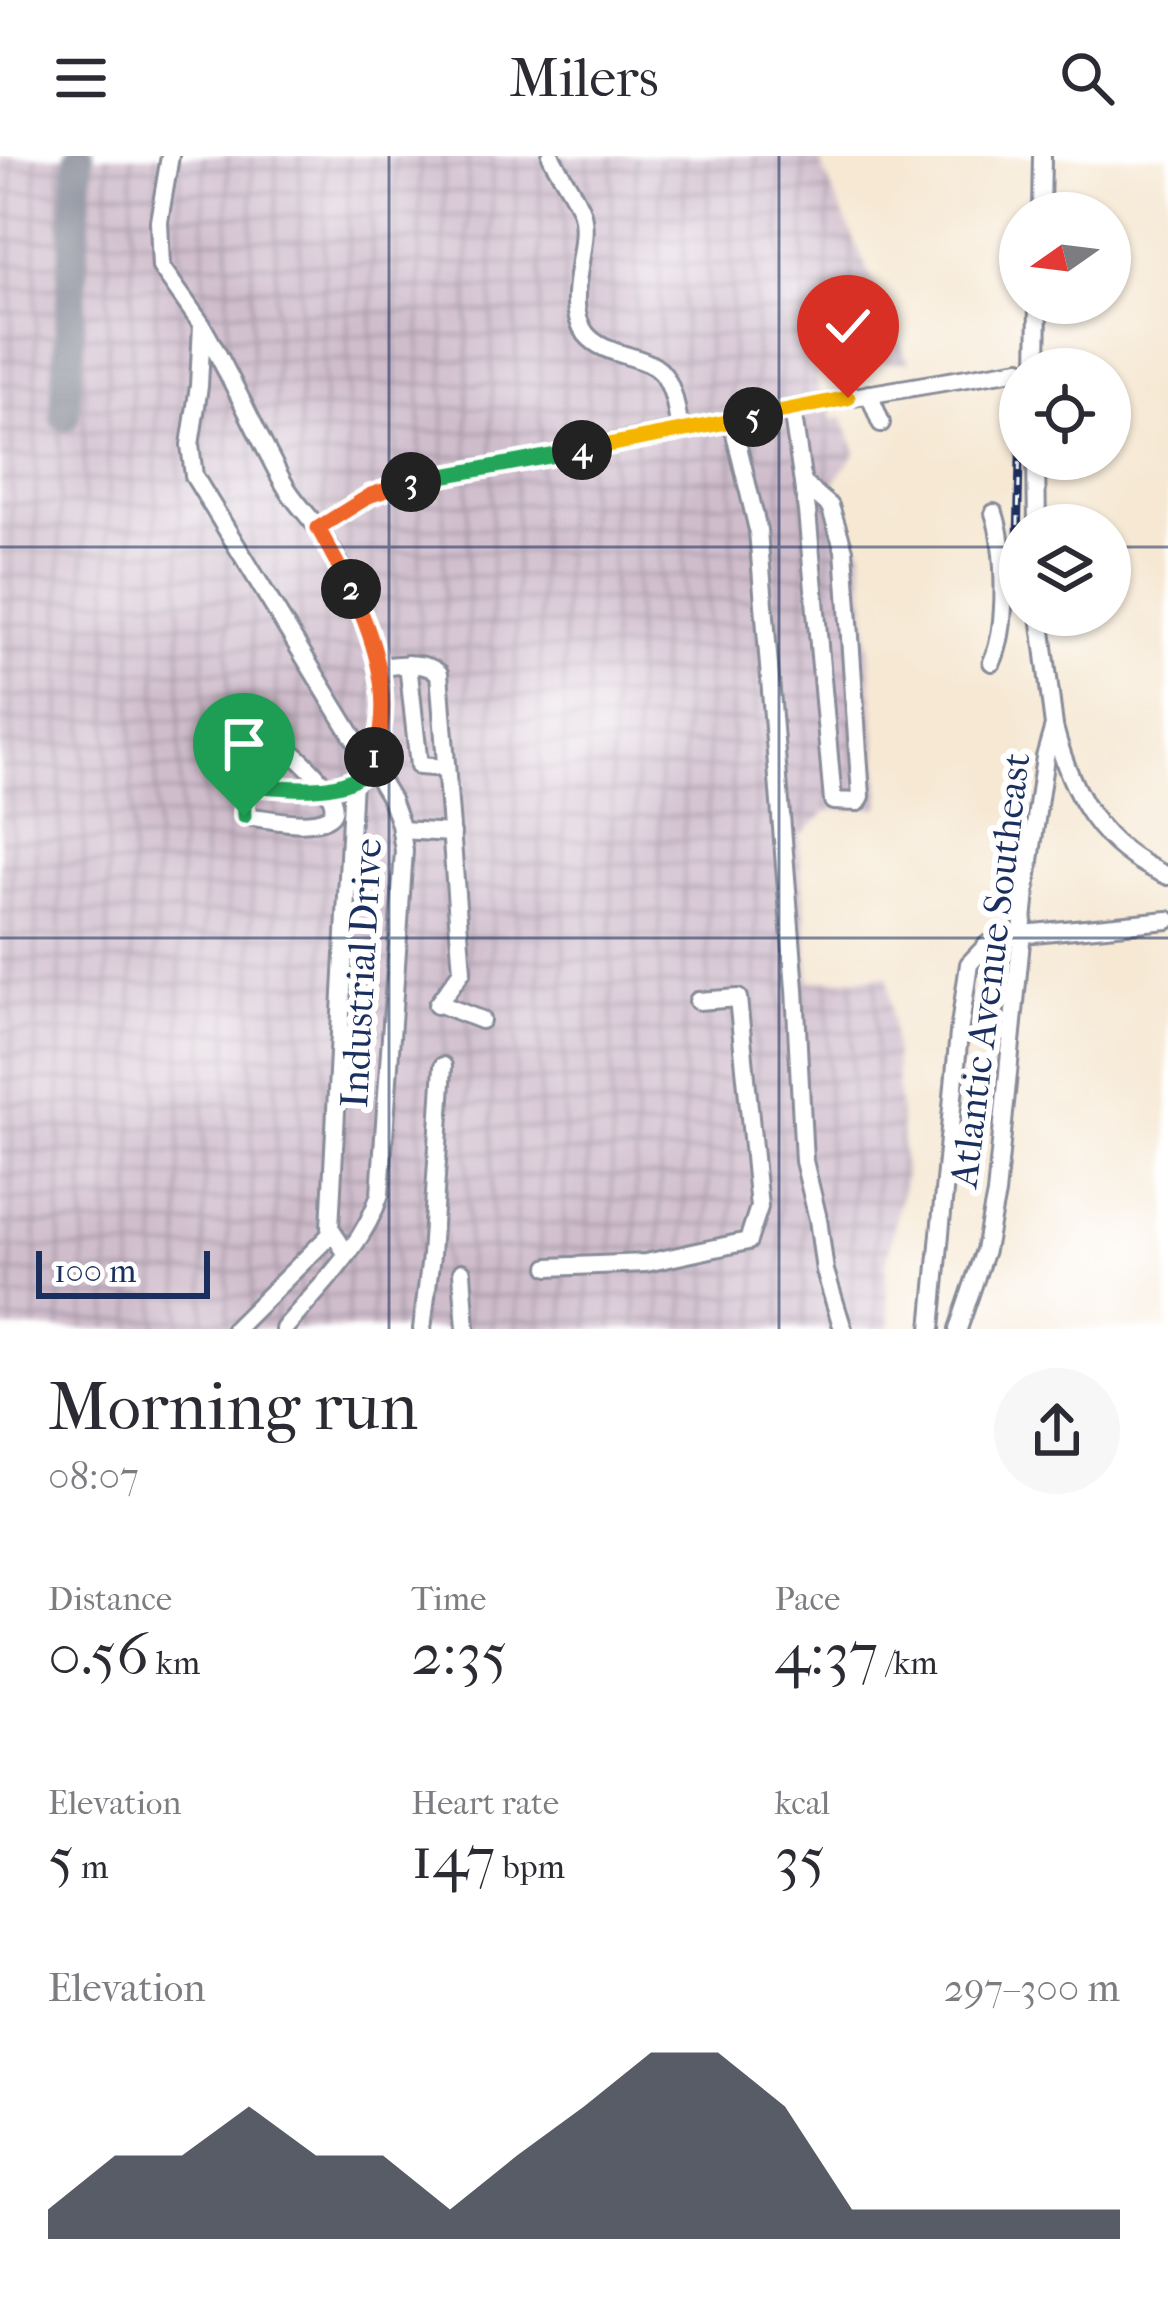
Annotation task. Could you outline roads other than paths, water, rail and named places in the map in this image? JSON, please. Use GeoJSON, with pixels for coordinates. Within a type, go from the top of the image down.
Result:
{"type":"FeatureCollection","features":[{"type":"Feature","properties":{"kind":"street"},"geometry":{"type":"LineString","coordinates":[[170,156],[159,220],[161,267],[202,325],[284,484],[318,528],[362,614],[379,667],[382,726],[370,768],[326,788],[243,785]]}},
{"type":"Feature","properties":{"kind":"street"},"geometry":{"type":"LineString","coordinates":[[551,156],[583,214],[576,299],[586,334],[607,352],[663,372],[680,431]]}},
{"type":"Feature","properties":{"kind":"street"},"geometry":{"type":"LineString","coordinates":[[1041,192],[1042,156]]}},
{"type":"Feature","properties":{"kind":"street","name":"Industrial Drive"},"geometry":{"type":"LineString","coordinates":[[202,325],[199,386],[191,420],[194,476],[391,799],[404,851],[404,1003],[380,1194],[373,1217],[284,1329]]}},
{"type":"Feature","properties":{"kind":"street"},"geometry":{"type":"LineString","coordinates":[[318,528],[371,495],[400,485],[869,394],[940,390],[999,375]]}},
{"type":"Feature","properties":{"kind":"street"},"geometry":{"type":"LineString","coordinates":[[900,389],[910,407]]}},
{"type":"Feature","properties":{"kind":"street"},"geometry":{"type":"LineString","coordinates":[[869,394],[881,423]]}},
{"type":"Feature","properties":{"kind":"street"},"geometry":{"type":"LineString","coordinates":[[792,409],[833,801],[858,802],[844,550],[830,506],[803,483]]}},
{"type":"Feature","properties":{"kind":"street"},"geometry":{"type":"LineString","coordinates":[[731,421],[758,530],[804,1161],[825,1271],[842,1329]]}},
{"type":"Feature","properties":{"kind":"street"},"geometry":{"type":"LineString","coordinates":[[985,646],[992,662],[1001,644],[1002,536],[994,513]]}},
{"type":"Feature","properties":{"kind":"street","name":"Atlantic Avenue Southeast"},"geometry":{"type":"LineString","coordinates":[[958,1329],[979,1274],[996,1194],[1034,827],[1054,726],[1043,636]]}},
{"type":"Feature","properties":{"kind":"street"},"geometry":{"type":"LineString","coordinates":[[408,664],[419,766],[446,768]]}},
{"type":"Feature","properties":{"kind":"street"},"geometry":{"type":"LineString","coordinates":[[379,667],[430,666],[439,673],[462,971],[441,1005],[481,1020]]}},
{"type":"Feature","properties":{"kind":"street"},"geometry":{"type":"LineString","coordinates":[[1054,726],[1069,778],[1099,829],[1136,860],[1168,876]]}},
{"type":"Feature","properties":{"kind":"street"},"geometry":{"type":"LineString","coordinates":[[250,748],[289,750],[326,788],[334,804],[332,812],[325,819],[309,821],[244,816],[243,785],[244,755],[250,748]]}},
{"type":"Feature","properties":{"kind":"street"},"geometry":{"type":"LineString","coordinates":[[346,1253],[333,1232],[353,779]]}},
{"type":"Feature","properties":{"kind":"street"},"geometry":{"type":"LineString","coordinates":[[401,830],[452,833]]}},
{"type":"Feature","properties":{"kind":"street"},"geometry":{"type":"LineString","coordinates":[[931,1329],[969,964],[988,944],[1023,934],[1168,920]]}},
{"type":"Feature","properties":{"kind":"street"},"geometry":{"type":"LineString","coordinates":[[549,1267],[646,1263],[748,1241],[759,1207],[738,998],[698,1000]]}},
{"type":"Feature","properties":{"kind":"street"},"geometry":{"type":"LineString","coordinates":[[422,1329],[443,1066]]}},
{"type":"Feature","properties":{"kind":"street"},"geometry":{"type":"LineString","coordinates":[[235,1329],[333,1232]]}},
{"type":"Feature","properties":{"kind":"street"},"geometry":{"type":"LineString","coordinates":[[462,1272],[466,1329]]}},
{"type":"Feature","properties":{"kind":"railway"},"geometry":{"type":"LineString","coordinates":[[1018,504],[1019,480]]}}]}
